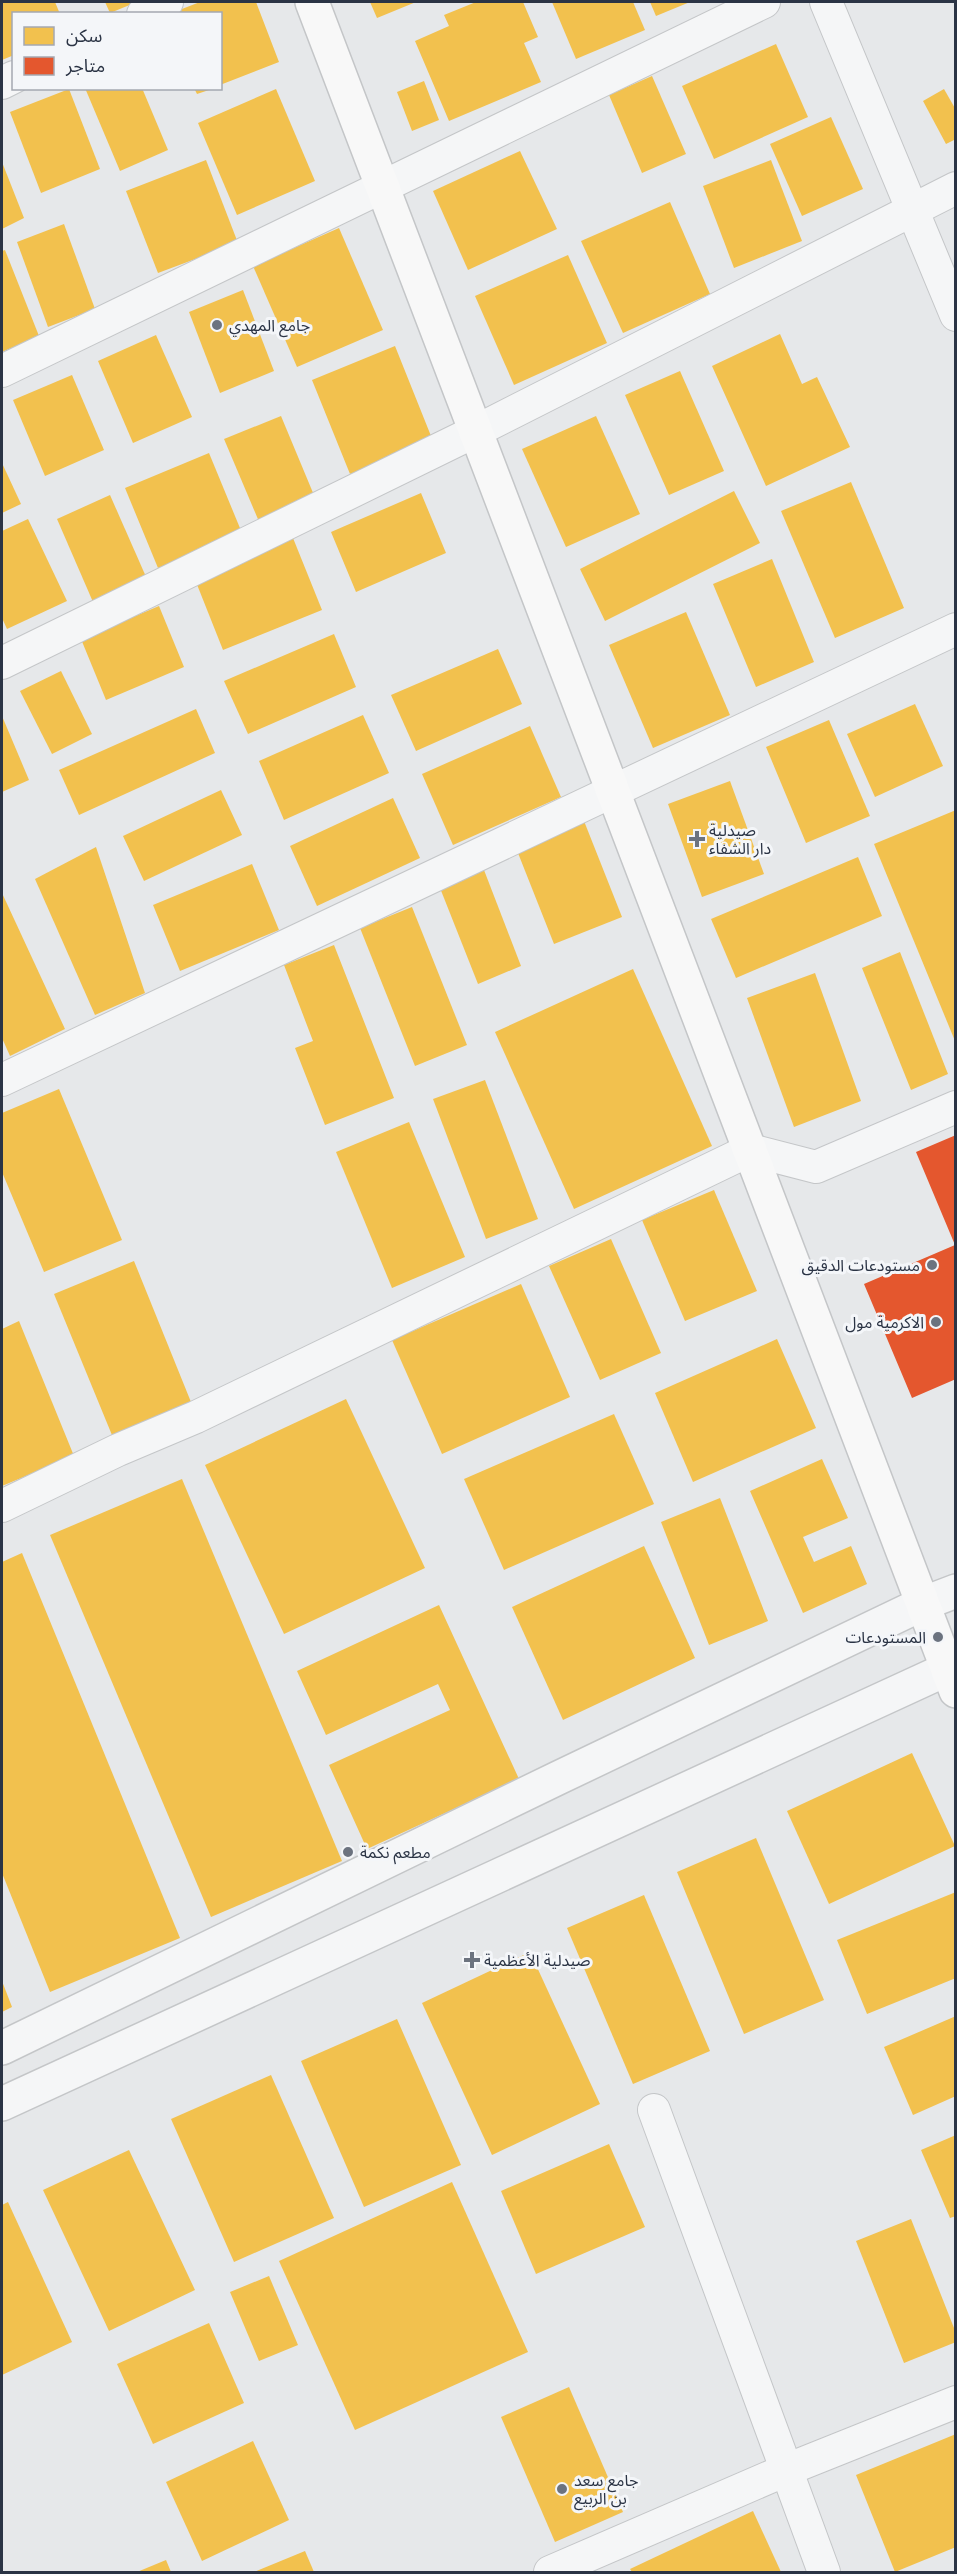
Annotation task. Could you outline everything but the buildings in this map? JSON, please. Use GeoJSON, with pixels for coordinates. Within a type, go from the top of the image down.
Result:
{"type":"FeatureCollection","features":[{"type":"Feature","properties":{"kind":"main road"},"geometry":{"type":"LineString","coordinates":[[312,2],[922,1604],[953,1675]]}},
{"type":"Feature","properties":{"kind":"street"},"geometry":{"type":"LineString","coordinates":[[147,12],[167,2]]}},
{"type":"Feature","properties":{"kind":"street"},"geometry":{"type":"LineString","coordinates":[[2,371],[764,2]]}},
{"type":"Feature","properties":{"kind":"street"},"geometry":{"type":"LineString","coordinates":[[826,2],[956,315]]}},
{"type":"Feature","properties":{"kind":"street"},"geometry":{"type":"LineString","coordinates":[[2,663],[476,431],[956,188]]}},
{"type":"Feature","properties":{"kind":"street"},"geometry":{"type":"LineString","coordinates":[[2,1080],[956,629]]}},
{"type":"Feature","properties":{"kind":"street"},"geometry":{"type":"LineString","coordinates":[[2,1506],[118,1450],[196,1417],[750,1150],[816,1167],[956,1107]]}},
{"type":"Feature","properties":{"kind":"street"},"geometry":{"type":"LineString","coordinates":[[2,2048],[547,1783],[922,1604],[956,1591]]}},
{"type":"Feature","properties":{"kind":"street"},"geometry":{"type":"LineString","coordinates":[[2,2104],[953,1675]]}},
{"type":"Feature","properties":{"kind":"street"},"geometry":{"type":"LineString","coordinates":[[654,2110],[824,2572]]}},
{"type":"Feature","properties":{"kind":"street"},"geometry":{"type":"LineString","coordinates":[[550,2572],[786,2470],[956,2402]]}},
{"type":"Feature","properties":{"kind":"place","name":"جامع المهدي"},"geometry":{"type":"Point","coordinates":[217,325]}},
{"type":"Feature","properties":{"kind":"place","name":"صيدلية دار الشفاء"},"geometry":{"type":"Point","coordinates":[697,839]}},
{"type":"Feature","properties":{"kind":"place","name":"مستودعات الدقيق"},"geometry":{"type":"Point","coordinates":[932,1265]}},
{"type":"Feature","properties":{"kind":"place","name":"الاكرمية مول"},"geometry":{"type":"Point","coordinates":[936,1322]}},
{"type":"Feature","properties":{"kind":"place","name":"المستودعات"},"geometry":{"type":"Point","coordinates":[938,1637]}},
{"type":"Feature","properties":{"kind":"place","name":"مطعم نكمة"},"geometry":{"type":"Point","coordinates":[348,1852]}},
{"type":"Feature","properties":{"kind":"place","name":"صيدلية الأعظمية"},"geometry":{"type":"Point","coordinates":[472,1960]}},
{"type":"Feature","properties":{"kind":"place","name":"جامع سعد بن الربيع"},"geometry":{"type":"Point","coordinates":[562,2489]}}]}
